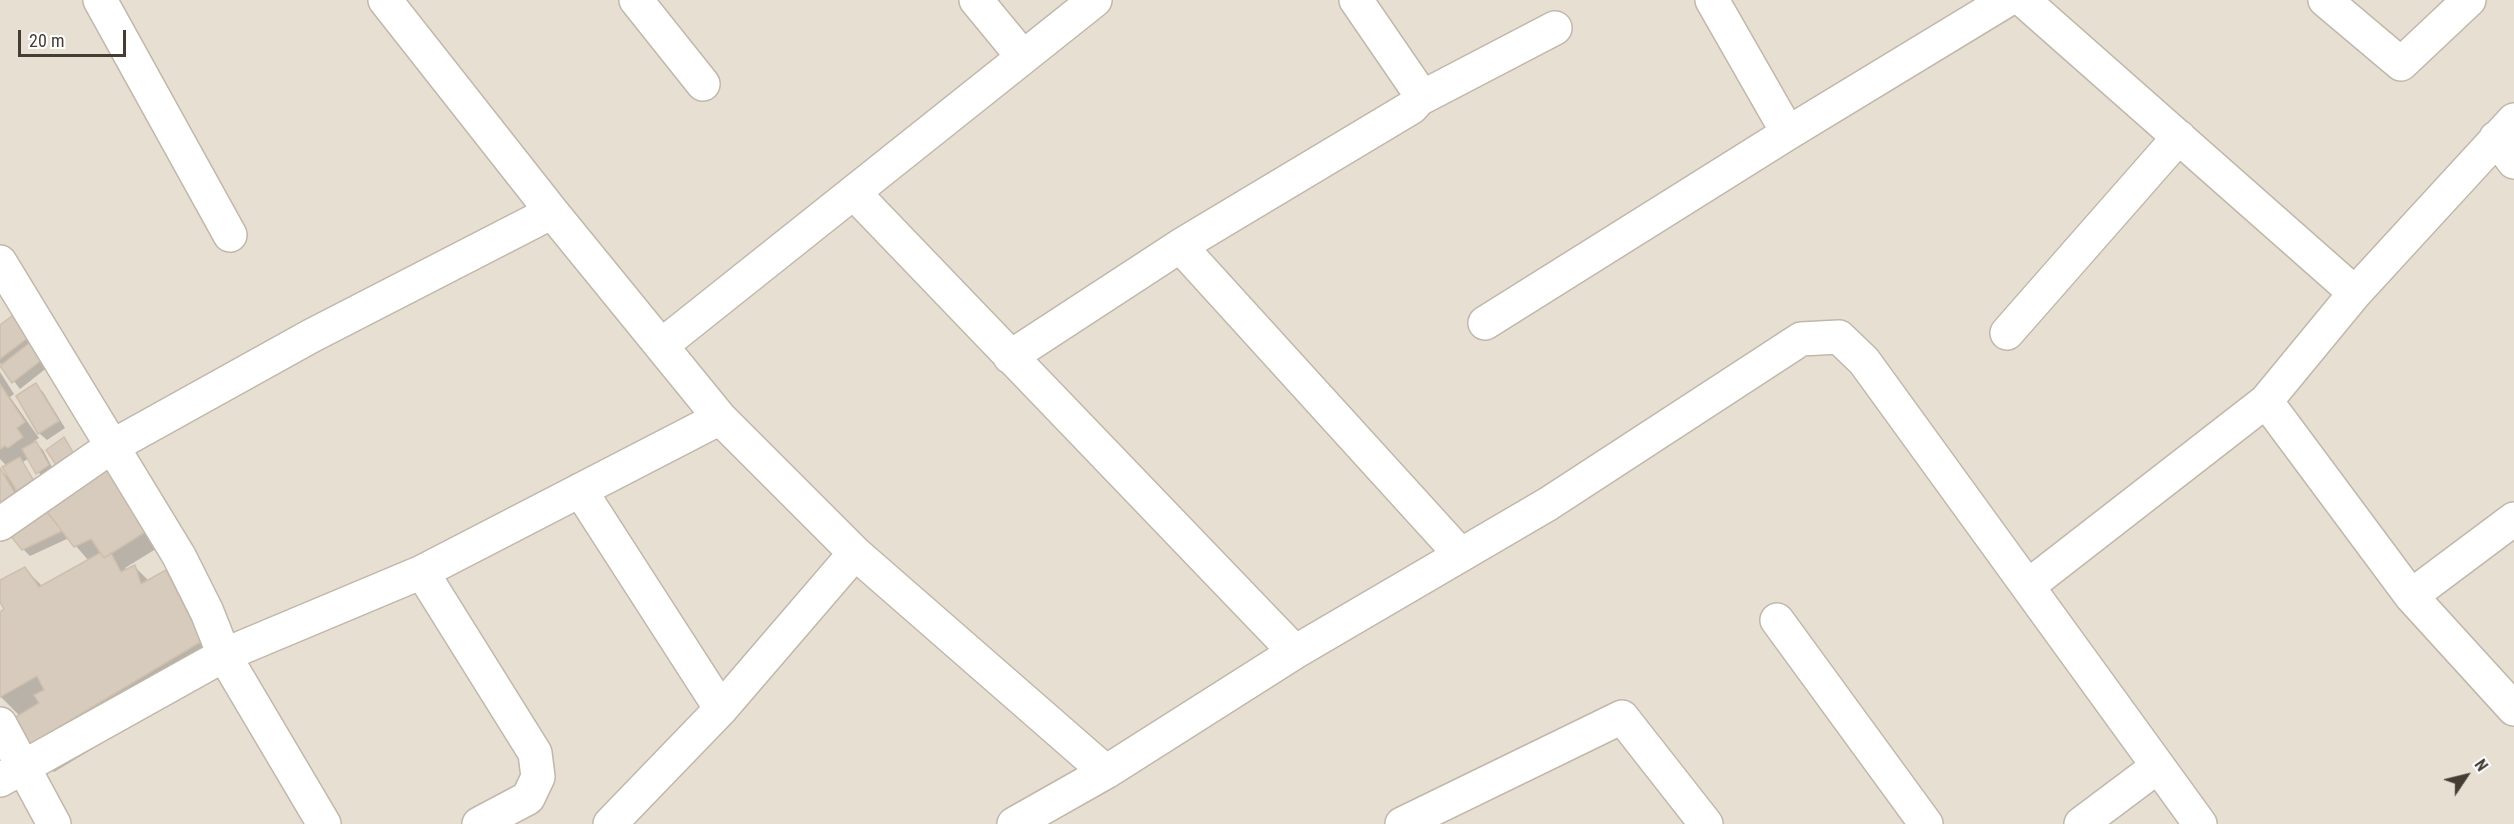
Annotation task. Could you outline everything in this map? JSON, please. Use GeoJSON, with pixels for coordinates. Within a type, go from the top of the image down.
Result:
{"type":"FeatureCollection","features":[{"type":"Feature","properties":{"kind":"street"},"geometry":{"type":"LineString","coordinates":[[100,0],[230,235]]}},
{"type":"Feature","properties":{"kind":"street"},"geometry":{"type":"LineString","coordinates":[[385,0],[552,212],[720,418],[855,552],[1106,772]]}},
{"type":"Feature","properties":{"kind":"street"},"geometry":{"type":"LineString","coordinates":[[636,0],[703,84]]}},
{"type":"Feature","properties":{"kind":"street"},"geometry":{"type":"LineString","coordinates":[[976,0],[1023,57]]}},
{"type":"Feature","properties":{"kind":"street"},"geometry":{"type":"LineString","coordinates":[[662,345],[1095,0]]}},
{"type":"Feature","properties":{"kind":"street"},"geometry":{"type":"LineString","coordinates":[[1356,0],[1417,89],[1419,99]]}},
{"type":"Feature","properties":{"kind":"street"},"geometry":{"type":"LineString","coordinates":[[1712,0],[1788,133]]}},
{"type":"Feature","properties":{"kind":"street"},"geometry":{"type":"LineString","coordinates":[[1485,323],[1788,133],[2007,0]]}},
{"type":"Feature","properties":{"kind":"street"},"geometry":{"type":"LineString","coordinates":[[2023,0],[2355,293]]}},
{"type":"Feature","properties":{"kind":"street"},"geometry":{"type":"LineString","coordinates":[[2325,0],[2401,64],[2469,0]]}},
{"type":"Feature","properties":{"kind":"street"},"geometry":{"type":"LineString","coordinates":[[1011,357],[1180,246],[1412,107],[1419,99],[1555,28]]}},
{"type":"Feature","properties":{"kind":"street"},"geometry":{"type":"LineString","coordinates":[[2007,333],[2179,137]]}},
{"type":"Feature","properties":{"kind":"street"},"geometry":{"type":"LineString","coordinates":[[2028,586],[2266,401],[2355,293],[2508,140]]}},
{"type":"Feature","properties":{"kind":"street"},"geometry":{"type":"LineString","coordinates":[[854,193],[1295,652]]}},
{"type":"Feature","properties":{"kind":"street"},"geometry":{"type":"LineString","coordinates":[[0,524],[111,447],[310,336],[552,212]]}},
{"type":"Feature","properties":{"kind":"street"},"geometry":{"type":"LineString","coordinates":[[1180,246],[1461,555]]}},
{"type":"Feature","properties":{"kind":"street"},"geometry":{"type":"LineString","coordinates":[[0,262],[179,556],[207,612],[224,655],[324,824]]}},
{"type":"Feature","properties":{"kind":"street"},"geometry":{"type":"LineString","coordinates":[[1014,824],[1106,772],[1295,652],[1548,504],[1801,339],[1839,337],[1864,361],[2200,824]]}},
{"type":"Feature","properties":{"kind":"street"},"geometry":{"type":"LineString","coordinates":[[2266,401],[2411,596],[2514,709]]}},
{"type":"Feature","properties":{"kind":"street"},"geometry":{"type":"LineString","coordinates":[[12,773],[224,655],[422,572],[720,418]]}},
{"type":"Feature","properties":{"kind":"street"},"geometry":{"type":"LineString","coordinates":[[580,490],[721,709]]}},
{"type":"Feature","properties":{"kind":"street"},"geometry":{"type":"LineString","coordinates":[[2411,596],[2514,519]]}},
{"type":"Feature","properties":{"kind":"street"},"geometry":{"type":"LineString","coordinates":[[610,824],[721,709],[855,552]]}},
{"type":"Feature","properties":{"kind":"street"},"geometry":{"type":"LineString","coordinates":[[422,572],[535,753],[538,777],[528,798],[479,824]]}},
{"type":"Feature","properties":{"kind":"street"},"geometry":{"type":"LineString","coordinates":[[1777,620],[1926,824]]}},
{"type":"Feature","properties":{"kind":"street"},"geometry":{"type":"LineString","coordinates":[[1402,824],[1622,717],[1706,824]]}},
{"type":"Feature","properties":{"kind":"street"},"geometry":{"type":"LineString","coordinates":[[0,724],[12,773],[54,824]]}},
{"type":"Feature","properties":{"kind":"street"},"geometry":{"type":"LineString","coordinates":[[2081,824],[2157,767]]}},
{"type":"Feature","properties":{"kind":"shaded area"},"geometry":{"type":"Polygon","coordinates":[[[0,0],[2514,0],[2514,824],[0,824],[0,0]]]}},
{"type":"Feature","properties":{"kind":"building"},"geometry":{"type":"Polygon","coordinates":[[[23,308],[38,330],[0,359],[0,325],[23,308]]]}},
{"type":"Feature","properties":{"kind":"building"},"geometry":{"type":"Polygon","coordinates":[[[41,334],[52,352],[12,383],[0,366],[41,334]]]}},
{"type":"Feature","properties":{"kind":"building"},"geometry":{"type":"Polygon","coordinates":[[[36,383],[59,421],[38,434],[16,396],[36,383]]]}},
{"type":"Feature","properties":{"kind":"building"},"geometry":{"type":"Polygon","coordinates":[[[0,384],[25,422],[17,428],[23,437],[8,448],[5,446],[0,449],[0,384]]]}},
{"type":"Feature","properties":{"kind":"building"},"geometry":{"type":"Polygon","coordinates":[[[64,437],[74,454],[57,466],[46,450],[64,437]]]}},
{"type":"Feature","properties":{"kind":"building"},"geometry":{"type":"Polygon","coordinates":[[[36,441],[49,465],[36,474],[22,449],[36,441]]]}},
{"type":"Feature","properties":{"kind":"building"},"geometry":{"type":"Polygon","coordinates":[[[20,457],[33,480],[17,491],[2,467],[20,457]]]}},
{"type":"Feature","properties":{"kind":"building"},"geometry":{"type":"Polygon","coordinates":[[[110,464],[153,527],[104,558],[91,539],[74,547],[40,502],[110,464]]]}},
{"type":"Feature","properties":{"kind":"building"},"geometry":{"type":"Polygon","coordinates":[[[0,468],[16,495],[0,505],[0,468]]]}},
{"type":"Feature","properties":{"kind":"building"},"geometry":{"type":"Polygon","coordinates":[[[43,507],[62,531],[22,550],[6,530],[43,507]]]}},
{"type":"Feature","properties":{"kind":"building"},"geometry":{"type":"Polygon","coordinates":[[[100,553],[104,558],[111,553],[121,572],[135,565],[141,584],[166,570],[202,641],[26,747],[9,721],[39,703],[34,695],[44,690],[37,676],[0,697],[0,612],[4,609],[0,602],[0,580],[25,567],[39,587],[100,553]]]}}]}
